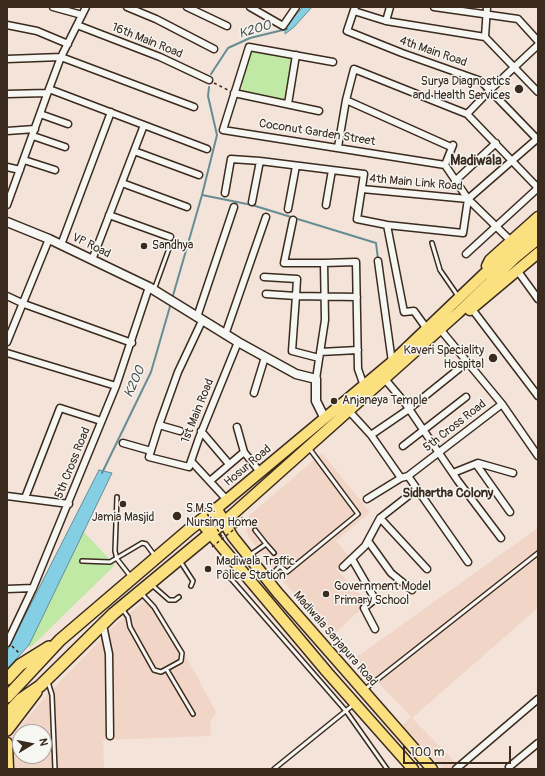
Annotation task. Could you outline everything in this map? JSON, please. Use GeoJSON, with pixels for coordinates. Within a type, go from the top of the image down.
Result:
{"type":"FeatureCollection","features":[{"type":"Feature","properties":{"kind":"highway"},"geometry":{"type":"LineString","coordinates":[[7,714],[21,699],[43,683],[140,590],[224,522],[216,509]]}},
{"type":"Feature","properties":{"kind":"highway","name":"Hosur Road"},"geometry":{"type":"LineString","coordinates":[[7,697],[60,640],[200,520],[216,509]]}},
{"type":"Feature","properties":{"kind":"highway"},"geometry":{"type":"LineString","coordinates":[[7,679],[20,665],[60,640]]}},
{"type":"Feature","properties":{"kind":"highway"},"geometry":{"type":"LineString","coordinates":[[7,730],[43,683]]}},
{"type":"Feature","properties":{"kind":"main road"},"geometry":{"type":"LineString","coordinates":[[483,276],[490,260],[538,217]]}},
{"type":"Feature","properties":{"kind":"main road","name":"Hosur Road"},"geometry":{"type":"LineString","coordinates":[[216,509],[392,362],[459,298],[538,228]]}},
{"type":"Feature","properties":{"kind":"main road"},"geometry":{"type":"LineString","coordinates":[[224,522],[309,448],[384,378],[458,314],[515,258],[538,239]]}},
{"type":"Feature","properties":{"kind":"main road"},"geometry":{"type":"LineString","coordinates":[[458,314],[472,309],[538,253]]}},
{"type":"Feature","properties":{"kind":"main road"},"geometry":{"type":"LineString","coordinates":[[200,520],[210,534],[412,769]]}},
{"type":"Feature","properties":{"kind":"main road","name":"Madiwala Sarjapura Road"},"geometry":{"type":"LineString","coordinates":[[224,522],[266,579],[432,769]]}},
{"type":"Feature","properties":{"kind":"main road"},"geometry":{"type":"LineString","coordinates":[[7,743],[8,769]]}},
{"type":"Feature","properties":{"kind":"street"},"geometry":{"type":"LineString","coordinates":[[54,7],[82,15]]}},
{"type":"Feature","properties":{"kind":"street"},"geometry":{"type":"LineString","coordinates":[[7,205],[61,57],[86,7]]}},
{"type":"Feature","properties":{"kind":"street"},"geometry":{"type":"LineString","coordinates":[[127,7],[156,19],[214,49]]}},
{"type":"Feature","properties":{"kind":"street"},"geometry":{"type":"LineString","coordinates":[[187,7],[227,26]]}},
{"type":"Feature","properties":{"kind":"street"},"geometry":{"type":"LineString","coordinates":[[250,7],[283,26],[296,7]]}},
{"type":"Feature","properties":{"kind":"street"},"geometry":{"type":"LineString","coordinates":[[386,21],[390,7]]}},
{"type":"Feature","properties":{"kind":"street"},"geometry":{"type":"LineString","coordinates":[[434,7],[487,16],[518,19],[538,41]]}},
{"type":"Feature","properties":{"kind":"street"},"geometry":{"type":"LineString","coordinates":[[485,37],[487,7]]}},
{"type":"Feature","properties":{"kind":"street"},"geometry":{"type":"LineString","coordinates":[[355,9],[386,21],[485,37],[538,92]]}},
{"type":"Feature","properties":{"kind":"street","name":"4th Main Road"},"geometry":{"type":"LineString","coordinates":[[355,9],[348,31],[402,53],[478,79],[490,89],[537,139]]}},
{"type":"Feature","properties":{"kind":"street"},"geometry":{"type":"LineString","coordinates":[[7,25],[37,31],[68,44]]}},
{"type":"Feature","properties":{"kind":"street","name":"16th Main Road"},"geometry":{"type":"LineString","coordinates":[[77,25],[160,56],[209,80]]}},
{"type":"Feature","properties":{"kind":"street"},"geometry":{"type":"LineString","coordinates":[[467,114],[490,89],[538,45]]}},
{"type":"Feature","properties":{"kind":"street","name":"Coconut Garden Street"},"geometry":{"type":"LineString","coordinates":[[296,55],[249,47],[223,130],[445,165]]}},
{"type":"Feature","properties":{"kind":"street"},"geometry":{"type":"LineString","coordinates":[[288,104],[296,55],[333,62]]}},
{"type":"Feature","properties":{"kind":"street"},"geometry":{"type":"LineString","coordinates":[[7,59],[61,57],[194,107]]}},
{"type":"Feature","properties":{"kind":"street"},"geometry":{"type":"LineString","coordinates":[[338,147],[346,100],[354,69],[467,114],[512,159],[538,188],[466,254]]}},
{"type":"Feature","properties":{"kind":"street"},"geometry":{"type":"LineString","coordinates":[[7,94],[48,91],[111,112],[207,149]]}},
{"type":"Feature","properties":{"kind":"street","name":"Coconut Garden Street"},"geometry":{"type":"LineString","coordinates":[[234,93],[319,111]]}},
{"type":"Feature","properties":{"kind":"street"},"geometry":{"type":"LineString","coordinates":[[346,100],[452,146],[445,165],[468,199],[511,241]]}},
{"type":"Feature","properties":{"kind":"street"},"geometry":{"type":"LineString","coordinates":[[61,245],[111,112]]}},
{"type":"Feature","properties":{"kind":"street"},"geometry":{"type":"LineString","coordinates":[[40,114],[68,124]]}},
{"type":"Feature","properties":{"kind":"street"},"geometry":{"type":"LineString","coordinates":[[92,260],[144,125]]}},
{"type":"Feature","properties":{"kind":"street"},"geometry":{"type":"LineString","coordinates":[[7,130],[35,129]]}},
{"type":"Feature","properties":{"kind":"street"},"geometry":{"type":"LineString","coordinates":[[33,136],[65,147]]}},
{"type":"Feature","properties":{"kind":"street"},"geometry":{"type":"LineString","coordinates":[[225,193],[231,159],[260,161],[364,174],[357,219],[387,225],[463,233],[468,199],[512,159],[537,139]]}},
{"type":"Feature","properties":{"kind":"street"},"geometry":{"type":"LineString","coordinates":[[455,181],[496,143]]}},
{"type":"Feature","properties":{"kind":"street"},"geometry":{"type":"LineString","coordinates":[[134,151],[199,175]]}},
{"type":"Feature","properties":{"kind":"street"},"geometry":{"type":"LineString","coordinates":[[24,160],[55,170]]}},
{"type":"Feature","properties":{"kind":"street"},"geometry":{"type":"LineString","coordinates":[[252,202],[260,161]]}},
{"type":"Feature","properties":{"kind":"street"},"geometry":{"type":"LineString","coordinates":[[288,209],[296,166]]}},
{"type":"Feature","properties":{"kind":"street"},"geometry":{"type":"LineString","coordinates":[[7,167],[20,170]]}},
{"type":"Feature","properties":{"kind":"street"},"geometry":{"type":"LineString","coordinates":[[326,204],[332,170]]}},
{"type":"Feature","properties":{"kind":"street"},"geometry":{"type":"LineString","coordinates":[[122,183],[188,207]]}},
{"type":"Feature","properties":{"kind":"street","name":"4th Main Link Road"},"geometry":{"type":"LineString","coordinates":[[362,189],[468,199]]}},
{"type":"Feature","properties":{"kind":"street"},"geometry":{"type":"LineString","coordinates":[[191,461],[189,467],[149,457],[178,372],[199,319],[234,207]]}},
{"type":"Feature","properties":{"kind":"street"},"geometry":{"type":"LineString","coordinates":[[109,215],[171,240]]}},
{"type":"Feature","properties":{"kind":"street"},"geometry":{"type":"LineString","coordinates":[[225,334],[266,218]]}},
{"type":"Feature","properties":{"kind":"street"},"geometry":{"type":"LineString","coordinates":[[293,220],[284,263],[356,262],[358,369],[364,386]]}},
{"type":"Feature","properties":{"kind":"street","name":"VP Road"},"geometry":{"type":"LineString","coordinates":[[7,222],[49,239],[152,288],[199,319],[264,357],[296,374],[316,379]]}},
{"type":"Feature","properties":{"kind":"street"},"geometry":{"type":"LineString","coordinates":[[387,225],[404,312],[414,311],[427,329]]}},
{"type":"Feature","properties":{"kind":"street"},"geometry":{"type":"LineString","coordinates":[[7,342],[24,304],[49,239]]}},
{"type":"Feature","properties":{"kind":"street"},"geometry":{"type":"LineString","coordinates":[[378,261],[392,362]]}},
{"type":"Feature","properties":{"kind":"street"},"geometry":{"type":"LineString","coordinates":[[324,263],[324,320],[316,379],[316,401],[325,419]]}},
{"type":"Feature","properties":{"kind":"street"},"geometry":{"type":"LineString","coordinates":[[517,270],[538,299]]}},
{"type":"Feature","properties":{"kind":"street"},"geometry":{"type":"LineString","coordinates":[[264,277],[296,279],[292,351],[320,355],[358,350]]}},
{"type":"Feature","properties":{"kind":"street","name":"5th Cross Road"},"geometry":{"type":"LineString","coordinates":[[8,644],[34,588],[116,386],[152,288]]}},
{"type":"Feature","properties":{"kind":"street"},"geometry":{"type":"LineString","coordinates":[[266,294],[357,297]]}},
{"type":"Feature","properties":{"kind":"street"},"geometry":{"type":"LineString","coordinates":[[7,296],[24,304],[132,342]]}},
{"type":"Feature","properties":{"kind":"street"},"geometry":{"type":"LineString","coordinates":[[472,309],[538,396]]}},
{"type":"Feature","properties":{"kind":"street"},"geometry":{"type":"LineString","coordinates":[[440,329],[466,363],[502,404]]}},
{"type":"Feature","properties":{"kind":"street","name":"1st Main Road"},"geometry":{"type":"LineString","coordinates":[[227,500],[191,461],[201,431],[238,342]]}},
{"type":"Feature","properties":{"kind":"street"},"geometry":{"type":"LineString","coordinates":[[7,353],[116,386]]}},
{"type":"Feature","properties":{"kind":"street"},"geometry":{"type":"LineString","coordinates":[[254,393],[264,357]]}},
{"type":"Feature","properties":{"kind":"street"},"geometry":{"type":"LineString","coordinates":[[371,435],[409,409],[466,363]]}},
{"type":"Feature","properties":{"kind":"street"},"geometry":{"type":"LineString","coordinates":[[384,378],[409,409],[453,474],[500,538]]}},
{"type":"Feature","properties":{"kind":"street"},"geometry":{"type":"LineString","coordinates":[[403,446],[466,397]]}},
{"type":"Feature","properties":{"kind":"street","name":"5th Cross Road"},"geometry":{"type":"LineString","coordinates":[[367,499],[401,478],[408,476],[502,404],[538,456]]}},
{"type":"Feature","properties":{"kind":"street"},"geometry":{"type":"LineString","coordinates":[[25,498],[60,408],[101,421]]}},
{"type":"Feature","properties":{"kind":"street"},"geometry":{"type":"LineString","coordinates":[[349,410],[371,435],[401,478]]}},
{"type":"Feature","properties":{"kind":"street"},"geometry":{"type":"LineString","coordinates":[[159,425],[180,431]]}},
{"type":"Feature","properties":{"kind":"street"},"geometry":{"type":"LineString","coordinates":[[237,427],[244,452],[260,472]]}},
{"type":"Feature","properties":{"kind":"street"},"geometry":{"type":"LineString","coordinates":[[201,431],[229,464]]}},
{"type":"Feature","properties":{"kind":"street"},"geometry":{"type":"LineString","coordinates":[[123,443],[151,451]]}},
{"type":"Feature","properties":{"kind":"street"},"geometry":{"type":"LineString","coordinates":[[210,481],[244,452]]}},
{"type":"Feature","properties":{"kind":"street"},"geometry":{"type":"LineString","coordinates":[[453,474],[476,464],[513,473]]}},
{"type":"Feature","properties":{"kind":"street"},"geometry":{"type":"LineString","coordinates":[[476,464],[510,512]]}},
{"type":"Feature","properties":{"kind":"street"},"geometry":{"type":"LineString","coordinates":[[408,476],[468,562]]}},
{"type":"Feature","properties":{"kind":"street"},"geometry":{"type":"LineString","coordinates":[[343,567],[365,546],[380,518],[417,489]]}},
{"type":"Feature","properties":{"kind":"street"},"geometry":{"type":"LineString","coordinates":[[7,496],[68,504]]}},
{"type":"Feature","properties":{"kind":"street"},"geometry":{"type":"LineString","coordinates":[[380,518],[427,569]]}},
{"type":"Feature","properties":{"kind":"street"},"geometry":{"type":"LineString","coordinates":[[368,540],[391,573],[412,590]]}},
{"type":"Feature","properties":{"kind":"street"},"geometry":{"type":"LineString","coordinates":[[352,559],[375,599],[364,608],[375,629]]}},
{"type":"Feature","properties":{"kind":"street"},"geometry":{"type":"LineString","coordinates":[[7,589],[34,588]]}},
{"type":"Feature","properties":{"kind":"street"},"geometry":{"type":"LineString","coordinates":[[103,625],[109,654],[110,736]]}},
{"type":"Feature","properties":{"kind":"street"},"geometry":{"type":"LineString","coordinates":[[456,769],[538,699]]}},
{"type":"Feature","properties":{"kind":"street"},"geometry":{"type":"LineString","coordinates":[[508,768],[538,744]]}},
{"type":"Feature","properties":{"kind":"lane"},"geometry":{"type":"LineString","coordinates":[[152,288],[171,240]]}},
{"type":"Feature","properties":{"kind":"lane"},"geometry":{"type":"LineString","coordinates":[[432,243],[440,270],[459,298]]}},
{"type":"Feature","properties":{"kind":"lane"},"geometry":{"type":"LineString","coordinates":[[266,579],[280,566],[286,572],[358,514],[309,448]]}},
{"type":"Feature","properties":{"kind":"lane"},"geometry":{"type":"LineString","coordinates":[[117,497],[115,551],[117,559],[132,578]]}},
{"type":"Feature","properties":{"kind":"lane"},"geometry":{"type":"LineString","coordinates":[[255,530],[274,553]]}},
{"type":"Feature","properties":{"kind":"lane"},"geometry":{"type":"LineString","coordinates":[[82,561],[106,562],[117,559],[142,542],[146,544],[156,558]]}},
{"type":"Feature","properties":{"kind":"lane"},"geometry":{"type":"LineString","coordinates":[[248,556],[266,544]]}},
{"type":"Feature","properties":{"kind":"lane"},"geometry":{"type":"LineString","coordinates":[[363,691],[538,553]]}},
{"type":"Feature","properties":{"kind":"lane"},"geometry":{"type":"LineString","coordinates":[[179,559],[193,581],[191,586]]}},
{"type":"Feature","properties":{"kind":"lane"},"geometry":{"type":"LineString","coordinates":[[226,573],[346,711],[387,769]]}},
{"type":"Feature","properties":{"kind":"lane"},"geometry":{"type":"LineString","coordinates":[[149,583],[169,600],[174,600],[179,597]]}},
{"type":"Feature","properties":{"kind":"lane"},"geometry":{"type":"LineString","coordinates":[[121,608],[128,617],[130,627],[154,670],[161,672],[167,670],[180,661],[182,653],[154,607],[148,602],[140,590]]}},
{"type":"Feature","properties":{"kind":"lane"},"geometry":{"type":"LineString","coordinates":[[167,670],[193,714]]}},
{"type":"Feature","properties":{"kind":"lane"},"geometry":{"type":"LineString","coordinates":[[43,683],[52,695],[55,769]]}},
{"type":"Feature","properties":{"kind":"lane"},"geometry":{"type":"LineString","coordinates":[[274,769],[355,703]]}},
{"type":"Feature","properties":{"kind":"path"},"geometry":{"type":"LineString","coordinates":[[209,80],[234,93]]}},
{"type":"Feature","properties":{"kind":"path"},"geometry":{"type":"LineString","coordinates":[[204,509],[223,538]]}},
{"type":"Feature","properties":{"kind":"path"},"geometry":{"type":"LineString","coordinates":[[212,547],[242,523],[242,518]]}},
{"type":"Feature","properties":{"kind":"path"},"geometry":{"type":"LineString","coordinates":[[8,644],[22,656]]}},
{"type":"Feature","properties":{"kind":"shaded area"},"geometry":{"type":"Polygon","coordinates":[[[322,453],[370,512],[336,541],[350,557],[336,569],[368,603],[333,635],[285,584],[248,536],[244,520],[322,453]]]}},
{"type":"Feature","properties":{"kind":"shaded area"},"geometry":{"type":"Polygon","coordinates":[[[538,528],[538,608],[412,718],[462,769],[443,769],[402,725],[411,717],[355,658],[538,528]]]}},
{"type":"Feature","properties":{"kind":"shaded area"},"geometry":{"type":"Polygon","coordinates":[[[149,597],[193,669],[216,712],[210,722],[211,736],[103,740],[104,769],[7,769],[7,741],[12,735],[12,764],[52,764],[52,724],[22,724],[47,695],[112,628],[149,597]]]}},
{"type":"Feature","properties":{"kind":"green space"},"geometry":{"type":"Polygon","coordinates":[[[249,48],[295,57],[286,101],[241,92],[249,48]]]}},
{"type":"Feature","properties":{"kind":"green space"},"geometry":{"type":"Polygon","coordinates":[[[83,531],[115,565],[30,648],[29,645],[83,531]]]}},
{"type":"Feature","properties":{"kind":"water"},"geometry":{"type":"Polygon","coordinates":[[[303,7],[312,7],[294,27],[285,34],[285,27],[303,7]]]}},
{"type":"Feature","properties":{"kind":"water"},"geometry":{"type":"Polygon","coordinates":[[[99,470],[112,473],[29,645],[7,669],[7,651],[99,470]]]}},
{"type":"Feature","properties":{"kind":"waterway","name":"K200"},"geometry":{"type":"LineString","coordinates":[[211,74],[228,48],[250,38],[287,29]]}},
{"type":"Feature","properties":{"kind":"waterway","name":"K200"},"geometry":{"type":"LineString","coordinates":[[172,299],[202,195],[217,135],[208,96],[209,87]]}},
{"type":"Feature","properties":{"kind":"waterway"},"geometry":{"type":"LineString","coordinates":[[202,195],[252,205],[376,243],[378,259]]}},
{"type":"Feature","properties":{"kind":"waterway","name":"K200"},"geometry":{"type":"LineString","coordinates":[[102,473],[151,372],[171,303]]}},
{"type":"Feature","properties":{"kind":"place","name":"Surya Diagnostics and Health Services"},"geometry":{"type":"Point","coordinates":[519,89]}},
{"type":"Feature","properties":{"kind":"place","name":"Sandhya"},"geometry":{"type":"Point","coordinates":[144,246]}},
{"type":"Feature","properties":{"kind":"place","name":"Kaveri Speciality Hospital"},"geometry":{"type":"Point","coordinates":[493,358]}},
{"type":"Feature","properties":{"kind":"place","name":"Anjaneya Temple"},"geometry":{"type":"Point","coordinates":[334,401]}},
{"type":"Feature","properties":{"kind":"place","name":"Jamia Masjid"},"geometry":{"type":"Point","coordinates":[123,504]}},
{"type":"Feature","properties":{"kind":"place","name":"S.M.S. Nursing Home"},"geometry":{"type":"Point","coordinates":[177,516]}},
{"type":"Feature","properties":{"kind":"place","name":"Madiwala Traffic Police Station"},"geometry":{"type":"Point","coordinates":[208,569]}},
{"type":"Feature","properties":{"kind":"place","name":"Government Model Primary School"},"geometry":{"type":"Point","coordinates":[326,594]}},
{"type":"Feature","properties":{"kind":"district","name":"Madiwala"},"geometry":{"type":"Point","coordinates":[476,161]}},
{"type":"Feature","properties":{"kind":"district","name":"Sidhartha Colony"},"geometry":{"type":"Point","coordinates":[448,494]}}]}
